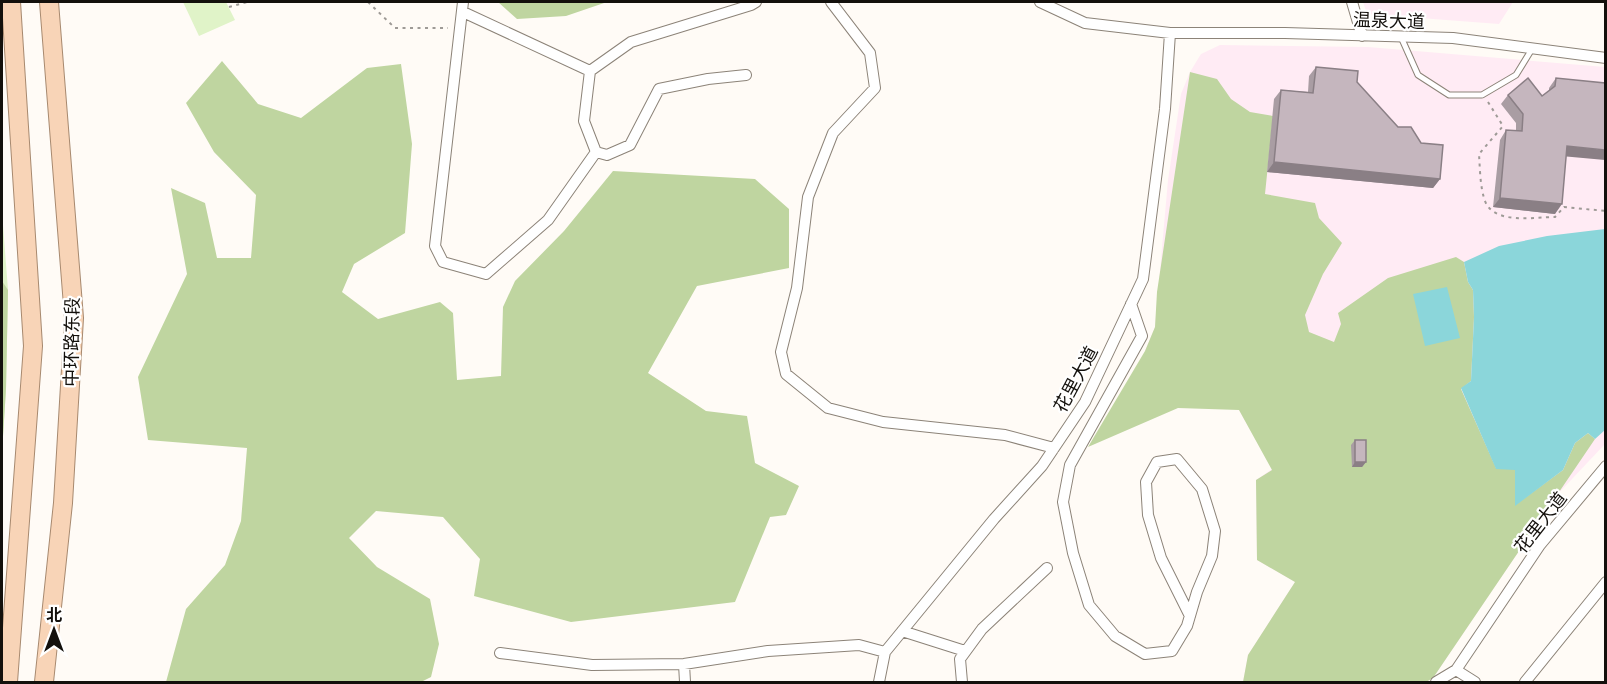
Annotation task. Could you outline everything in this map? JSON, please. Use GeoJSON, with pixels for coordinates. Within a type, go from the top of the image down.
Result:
{"type":"FeatureCollection","features":[{"type":"Feature","properties":{"kind":"highway"},"geometry":{"type":"LineString","coordinates":[[8,682],[33,345],[11,2]]}},
{"type":"Feature","properties":{"kind":"highway","name":"中环路东段"},"geometry":{"type":"LineString","coordinates":[[44,682],[64,493],[74,318],[49,2]]}},
{"type":"Feature","properties":{"kind":"street"},"geometry":{"type":"LineString","coordinates":[[596,152],[584,121],[590,71],[631,42],[756,2]]}},
{"type":"Feature","properties":{"kind":"street"},"geometry":{"type":"LineString","coordinates":[[831,2],[870,53],[875,88],[833,133],[808,197],[797,288],[781,352],[786,374],[828,408],[883,422],[1005,435],[1054,448]]}},
{"type":"Feature","properties":{"kind":"street","name":"温泉大道"},"geometry":{"type":"LineString","coordinates":[[1040,2],[1085,23],[1170,33],[1453,38],[1605,58]]}},
{"type":"Feature","properties":{"kind":"street"},"geometry":{"type":"LineString","coordinates":[[1352,2],[1362,36]]}},
{"type":"Feature","properties":{"kind":"street"},"geometry":{"type":"LineString","coordinates":[[590,71],[463,7],[435,246],[443,262],[486,274],[548,220],[596,152]]}},
{"type":"Feature","properties":{"kind":"street","name":"花里大道"},"geometry":{"type":"LineString","coordinates":[[879,682],[885,652],[994,519],[1042,466],[1054,448],[1084,402],[1143,279],[1165,108],[1170,33]]}},
{"type":"Feature","properties":{"kind":"street"},"geometry":{"type":"LineString","coordinates":[[596,152],[607,155],[630,145],[659,89],[708,79],[746,75]]}},
{"type":"Feature","properties":{"kind":"street"},"geometry":{"type":"LineString","coordinates":[[1131,304],[1142,336],[1070,465],[1063,502],[1073,553],[1089,605],[1115,636],[1145,654],[1172,651],[1187,626],[1190,616],[1197,592],[1212,556],[1215,531],[1202,489],[1177,459],[1157,462],[1146,482],[1148,515],[1161,558],[1190,616]]}},
{"type":"Feature","properties":{"kind":"street","name":"花里大道"},"geometry":{"type":"LineString","coordinates":[[1436,682],[1456,670],[1540,544],[1605,466]]}},
{"type":"Feature","properties":{"kind":"street"},"geometry":{"type":"LineString","coordinates":[[962,682],[960,659],[965,651],[982,629],[1047,568]]}},
{"type":"Feature","properties":{"kind":"street"},"geometry":{"type":"LineString","coordinates":[[1525,682],[1605,582]]}},
{"type":"Feature","properties":{"kind":"street"},"geometry":{"type":"LineString","coordinates":[[902,631],[965,651]]}},
{"type":"Feature","properties":{"kind":"street"},"geometry":{"type":"LineString","coordinates":[[500,653],[592,665],[684,664],[768,651],[859,645],[885,652]]}},
{"type":"Feature","properties":{"kind":"street"},"geometry":{"type":"LineString","coordinates":[[684,664],[685,682]]}},
{"type":"Feature","properties":{"kind":"street"},"geometry":{"type":"LineString","coordinates":[[1456,670],[1475,682]]}},
{"type":"Feature","properties":{"kind":"lane"},"geometry":{"type":"LineString","coordinates":[[1401,37],[1419,75],[1449,94],[1482,94],[1516,75],[1532,49]]}},
{"type":"Feature","properties":{"kind":"path"},"geometry":{"type":"LineString","coordinates":[[229,7],[248,2]]}},
{"type":"Feature","properties":{"kind":"path"},"geometry":{"type":"LineString","coordinates":[[368,2],[395,28],[461,28]]}},
{"type":"Feature","properties":{"kind":"path"},"geometry":{"type":"LineString","coordinates":[[1482,94],[1503,126],[1479,154],[1486,203],[1499,215],[1522,218],[1555,217],[1564,207],[1605,211]]}},
{"type":"Feature","properties":{"kind":"shaded area"},"geometry":{"type":"Polygon","coordinates":[[[1363,2],[1513,2],[1499,24],[1367,14],[1363,2]]]}},
{"type":"Feature","properties":{"kind":"shaded area"},"geometry":{"type":"Polygon","coordinates":[[[1220,45],[1368,47],[1605,67],[1605,444],[1556,496],[1433,678],[1426,682],[1243,682],[1248,655],[1295,582],[1257,560],[1256,480],[1272,469],[1239,410],[1145,351],[1155,327],[1168,180],[1181,94],[1201,54],[1220,45]]]}},
{"type":"Feature","properties":{"kind":"green space"},"geometry":{"type":"Polygon","coordinates":[[[183,2],[226,2],[235,20],[199,36],[183,2]]]}},
{"type":"Feature","properties":{"kind":"green space"},"geometry":{"type":"Polygon","coordinates":[[[498,2],[607,2],[566,16],[517,19],[498,2]]]}},
{"type":"Feature","properties":{"kind":"green space"},"geometry":{"type":"Polygon","coordinates":[[[222,61],[258,104],[301,118],[367,68],[401,64],[412,144],[405,233],[354,264],[342,292],[378,319],[440,302],[453,313],[457,380],[501,376],[503,307],[515,281],[564,231],[613,171],[755,179],[789,209],[789,268],[697,286],[648,373],[706,411],[747,416],[755,463],[799,486],[786,515],[770,517],[735,602],[571,622],[474,596],[480,559],[443,517],[376,511],[349,538],[377,567],[430,599],[439,644],[431,677],[421,682],[166,682],[186,609],[225,565],[241,521],[247,448],[148,440],[138,377],[187,274],[171,188],[205,203],[217,258],[251,258],[256,195],[214,152],[186,103],[222,61]]]}},
{"type":"Feature","properties":{"kind":"green space"},"geometry":{"type":"Polygon","coordinates":[[[1190,72],[1217,79],[1231,99],[1250,112],[1273,116],[1265,194],[1315,203],[1319,218],[1342,243],[1323,274],[1305,315],[1309,332],[1334,342],[1341,324],[1338,313],[1388,278],[1456,257],[1464,262],[1468,282],[1473,290],[1471,381],[1461,389],[1496,468],[1515,469],[1515,505],[1563,470],[1575,443],[1588,433],[1595,439],[1433,678],[1426,682],[1243,682],[1248,655],[1295,582],[1257,560],[1256,480],[1272,470],[1239,410],[1178,408],[1088,447],[1145,351],[1155,327],[1157,292],[1190,72]]]}},
{"type":"Feature","properties":{"kind":"green space"},"geometry":{"type":"Polygon","coordinates":[[[2,212],[8,290],[2,452],[2,212]]]}},
{"type":"Feature","properties":{"kind":"green space"},"geometry":{"type":"Polygon","coordinates":[[[2,281],[8,290],[2,452],[2,281]]]}},
{"type":"Feature","properties":{"kind":"water"},"geometry":{"type":"Polygon","coordinates":[[[1605,229],[1605,430],[1595,439],[1588,433],[1575,443],[1563,470],[1515,506],[1515,470],[1496,469],[1461,388],[1471,381],[1474,317],[1473,290],[1468,282],[1464,262],[1499,246],[1547,236],[1605,229]]]}},
{"type":"Feature","properties":{"kind":"water"},"geometry":{"type":"Polygon","coordinates":[[[1447,287],[1460,338],[1425,346],[1413,294],[1447,287]]]}},
{"type":"Feature","properties":{"kind":"building"},"geometry":{"type":"Polygon","coordinates":[[[1316,67],[1358,71],[1357,82],[1398,127],[1411,127],[1421,143],[1443,145],[1440,179],[1274,162],[1281,90],[1313,93],[1316,67]]]}},
{"type":"Feature","properties":{"kind":"building"},"geometry":{"type":"Polygon","coordinates":[[[1528,78],[1542,96],[1555,86],[1556,78],[1605,83],[1605,150],[1567,146],[1562,204],[1500,198],[1506,130],[1522,131],[1523,114],[1508,95],[1528,78]]]}},
{"type":"Feature","properties":{"kind":"building"},"geometry":{"type":"Polygon","coordinates":[[[1355,440],[1366,440],[1366,462],[1355,462],[1355,440]]]}}]}
